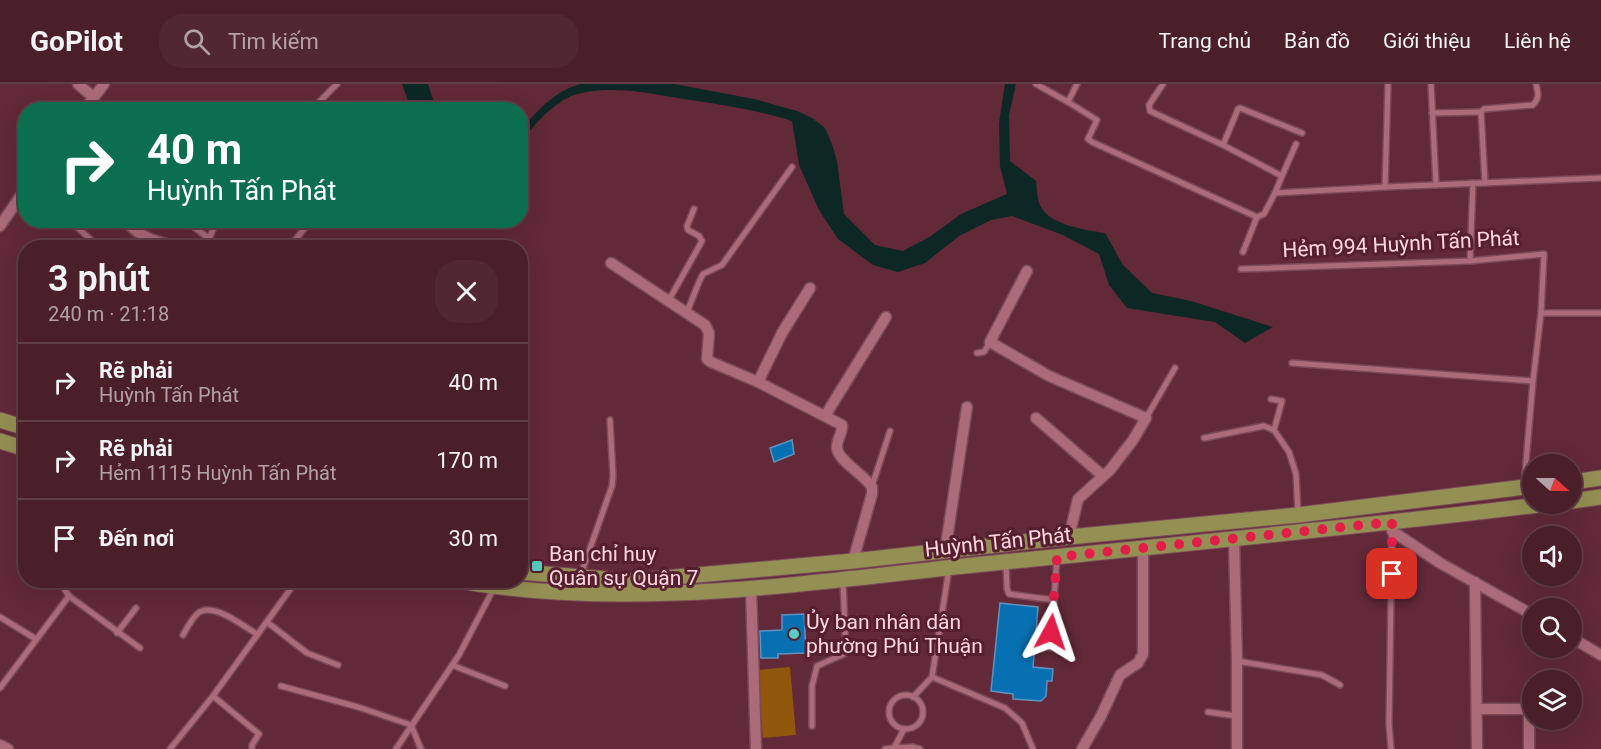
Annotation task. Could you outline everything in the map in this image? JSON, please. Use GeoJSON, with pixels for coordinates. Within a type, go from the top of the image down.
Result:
{"type":"FeatureCollection","features":[{"type":"Feature","properties":{"kind":"main road"},"geometry":{"type":"LineString","coordinates":[[0,420],[18,424]]}},
{"type":"Feature","properties":{"kind":"main road"},"geometry":{"type":"LineString","coordinates":[[0,441],[18,447]]}},
{"type":"Feature","properties":{"kind":"main road"},"geometry":{"type":"LineString","coordinates":[[1582,481],[1601,478]]}},
{"type":"Feature","properties":{"kind":"main road","name":"Huỳnh Tấn Phát"},"geometry":{"type":"LineString","coordinates":[[528,573],[627,581],[847,562],[1069,537],[1298,515],[1522,487]]}},
{"type":"Feature","properties":{"kind":"main road"},"geometry":{"type":"LineString","coordinates":[[1582,500],[1601,497]]}},
{"type":"Feature","properties":{"kind":"main road"},"geometry":{"type":"LineString","coordinates":[[1392,503],[1392,527]]}},
{"type":"Feature","properties":{"kind":"main road","name":"Huỳnh Tấn Phát"},"geometry":{"type":"LineString","coordinates":[[494,588],[617,596],[750,589],[1233,539],[1392,527],[1522,508]]}},
{"type":"Feature","properties":{"kind":"main road"},"geometry":{"type":"LineString","coordinates":[[1141,530],[1143,548]]}},
{"type":"Feature","properties":{"kind":"main road"},"geometry":{"type":"LineString","coordinates":[[843,579],[847,562]]}},
{"type":"Feature","properties":{"kind":"main road"},"geometry":{"type":"LineString","coordinates":[[750,570],[750,589]]}},
{"type":"Feature","properties":{"kind":"street"},"geometry":{"type":"LineString","coordinates":[[78,84],[93,97]]}},
{"type":"Feature","properties":{"kind":"street"},"geometry":{"type":"LineString","coordinates":[[90,102],[104,84]]}},
{"type":"Feature","properties":{"kind":"street"},"geometry":{"type":"LineString","coordinates":[[0,226],[18,200]]}},
{"type":"Feature","properties":{"kind":"street"},"geometry":{"type":"LineString","coordinates":[[133,228],[154,240]]}},
{"type":"Feature","properties":{"kind":"street"},"geometry":{"type":"LineString","coordinates":[[611,263],[687,312],[708,329],[707,359],[842,425],[837,443],[839,454],[872,487],[872,494],[847,562]]}},
{"type":"Feature","properties":{"kind":"street"},"geometry":{"type":"LineString","coordinates":[[1027,270],[990,342],[1049,376],[1146,418],[1133,440],[1103,476],[1078,499],[1069,537]]}},
{"type":"Feature","properties":{"kind":"street"},"geometry":{"type":"LineString","coordinates":[[758,382],[782,333],[810,288]]}},
{"type":"Feature","properties":{"kind":"street"},"geometry":{"type":"LineString","coordinates":[[825,416],[886,317]]}},
{"type":"Feature","properties":{"kind":"street"},"geometry":{"type":"LineString","coordinates":[[945,552],[967,406]]}},
{"type":"Feature","properties":{"kind":"street"},"geometry":{"type":"LineString","coordinates":[[1036,418],[1103,476]]}},
{"type":"Feature","properties":{"kind":"street"},"geometry":{"type":"LineString","coordinates":[[1392,527],[1431,558],[1522,609]]}},
{"type":"Feature","properties":{"kind":"street"},"geometry":{"type":"LineString","coordinates":[[1233,539],[1238,661],[1238,749]]}},
{"type":"Feature","properties":{"kind":"street"},"geometry":{"type":"LineString","coordinates":[[1082,749],[1101,716],[1120,675],[1138,663],[1143,654],[1143,548]]}},
{"type":"Feature","properties":{"kind":"street"},"geometry":{"type":"LineString","coordinates":[[1476,582],[1477,749]]}},
{"type":"Feature","properties":{"kind":"street"},"geometry":{"type":"LineString","coordinates":[[750,589],[756,749]]}},
{"type":"Feature","properties":{"kind":"street"},"geometry":{"type":"LineString","coordinates":[[1582,644],[1601,655]]}},
{"type":"Feature","properties":{"kind":"street"},"geometry":{"type":"LineString","coordinates":[[1477,709],[1529,710],[1529,749]]}},
{"type":"Feature","properties":{"kind":"lane"},"geometry":{"type":"LineString","coordinates":[[322,102],[337,84]]}},
{"type":"Feature","properties":{"kind":"lane"},"geometry":{"type":"LineString","coordinates":[[1036,84],[1096,120],[1088,139],[1092,142],[1257,216],[1264,214],[1275,194],[1296,144]]}},
{"type":"Feature","properties":{"kind":"lane"},"geometry":{"type":"LineString","coordinates":[[1068,102],[1077,84]]}},
{"type":"Feature","properties":{"kind":"lane"},"geometry":{"type":"LineString","coordinates":[[1162,84],[1149,105],[1150,111],[1282,176]]}},
{"type":"Feature","properties":{"kind":"lane"},"geometry":{"type":"LineString","coordinates":[[1385,187],[1388,84]]}},
{"type":"Feature","properties":{"kind":"lane"},"geometry":{"type":"LineString","coordinates":[[1431,84],[1436,185]]}},
{"type":"Feature","properties":{"kind":"lane"},"geometry":{"type":"LineString","coordinates":[[1432,113],[1481,112],[1484,109],[1533,105],[1539,94],[1536,84]]}},
{"type":"Feature","properties":{"kind":"lane"},"geometry":{"type":"LineString","coordinates":[[1223,145],[1240,108],[1302,133]]}},
{"type":"Feature","properties":{"kind":"lane"},"geometry":{"type":"LineString","coordinates":[[1481,112],[1485,183]]}},
{"type":"Feature","properties":{"kind":"lane"},"geometry":{"type":"LineString","coordinates":[[687,312],[704,274],[722,266],[792,166]]}},
{"type":"Feature","properties":{"kind":"lane"},"geometry":{"type":"LineString","coordinates":[[1275,194],[1601,178]]}},
{"type":"Feature","properties":{"kind":"lane"},"geometry":{"type":"LineString","coordinates":[[1470,261],[1473,183]]}},
{"type":"Feature","properties":{"kind":"lane"},"geometry":{"type":"LineString","coordinates":[[669,300],[702,241],[699,236],[688,230],[687,226],[694,209]]}},
{"type":"Feature","properties":{"kind":"lane"},"geometry":{"type":"LineString","coordinates":[[1243,252],[1257,216]]}},
{"type":"Feature","properties":{"kind":"lane"},"geometry":{"type":"LineString","coordinates":[[78,228],[91,240]]}},
{"type":"Feature","properties":{"kind":"lane"},"geometry":{"type":"LineString","coordinates":[[195,228],[209,239],[214,228]]}},
{"type":"Feature","properties":{"kind":"lane"},"geometry":{"type":"LineString","coordinates":[[295,240],[305,228]]}},
{"type":"Feature","properties":{"kind":"lane","name":"Hẻm 994 Huỳnh Tấn Phát"},"geometry":{"type":"LineString","coordinates":[[1240,269],[1470,261],[1544,254],[1541,313],[1533,381],[1530,454]]}},
{"type":"Feature","properties":{"kind":"lane"},"geometry":{"type":"LineString","coordinates":[[1541,313],[1601,312]]}},
{"type":"Feature","properties":{"kind":"lane"},"geometry":{"type":"LineString","coordinates":[[977,353],[984,352],[990,342]]}},
{"type":"Feature","properties":{"kind":"lane"},"geometry":{"type":"LineString","coordinates":[[1292,363],[1533,381]]}},
{"type":"Feature","properties":{"kind":"lane"},"geometry":{"type":"LineString","coordinates":[[1146,418],[1175,368]]}},
{"type":"Feature","properties":{"kind":"lane"},"geometry":{"type":"LineString","coordinates":[[1271,399],[1282,401],[1274,430]]}},
{"type":"Feature","properties":{"kind":"lane"},"geometry":{"type":"LineString","coordinates":[[580,577],[614,476],[610,420]]}},
{"type":"Feature","properties":{"kind":"lane"},"geometry":{"type":"LineString","coordinates":[[1204,438],[1264,426],[1274,430],[1289,452],[1296,474],[1298,515]]}},
{"type":"Feature","properties":{"kind":"lane"},"geometry":{"type":"LineString","coordinates":[[872,487],[890,431]]}},
{"type":"Feature","properties":{"kind":"lane"},"geometry":{"type":"LineString","coordinates":[[1391,749],[1389,724],[1392,527]]}},
{"type":"Feature","properties":{"kind":"lane"},"geometry":{"type":"LineString","coordinates":[[1050,648],[1057,557]]}},
{"type":"Feature","properties":{"kind":"lane"},"geometry":{"type":"LineString","coordinates":[[1006,562],[1008,594],[1054,600]]}},
{"type":"Feature","properties":{"kind":"lane"},"geometry":{"type":"LineString","coordinates":[[913,697],[932,677],[950,568]]}},
{"type":"Feature","properties":{"kind":"lane"},"geometry":{"type":"LineString","coordinates":[[812,726],[812,686],[817,666],[846,653],[843,579]]}},
{"type":"Feature","properties":{"kind":"lane"},"geometry":{"type":"LineString","coordinates":[[65,588],[69,596],[140,648]]}},
{"type":"Feature","properties":{"kind":"lane"},"geometry":{"type":"LineString","coordinates":[[171,749],[213,696],[291,588]]}},
{"type":"Feature","properties":{"kind":"lane"},"geometry":{"type":"LineString","coordinates":[[396,749],[452,665],[494,588]]}},
{"type":"Feature","properties":{"kind":"lane"},"geometry":{"type":"LineString","coordinates":[[0,688],[69,596]]}},
{"type":"Feature","properties":{"kind":"lane"},"geometry":{"type":"LineString","coordinates":[[117,633],[136,609]]}},
{"type":"Feature","properties":{"kind":"lane"},"geometry":{"type":"LineString","coordinates":[[183,634],[197,614],[203,610],[220,612],[257,634]]}},
{"type":"Feature","properties":{"kind":"lane"},"geometry":{"type":"LineString","coordinates":[[0,617],[36,639]]}},
{"type":"Feature","properties":{"kind":"lane"},"geometry":{"type":"LineString","coordinates":[[267,622],[307,653],[338,665]]}},
{"type":"Feature","properties":{"kind":"lane"},"geometry":{"type":"LineString","coordinates":[[1238,661],[1322,675],[1340,685]]}},
{"type":"Feature","properties":{"kind":"lane"},"geometry":{"type":"LineString","coordinates":[[452,665],[505,686]]}},
{"type":"Feature","properties":{"kind":"lane"},"geometry":{"type":"LineString","coordinates":[[932,677],[1005,708],[1022,723],[1034,749]]}},
{"type":"Feature","properties":{"kind":"lane"},"geometry":{"type":"LineString","coordinates":[[281,686],[358,707],[411,725],[421,749]]}},
{"type":"Feature","properties":{"kind":"lane"},"geometry":{"type":"LineString","coordinates":[[213,696],[259,734],[252,749]]}},
{"type":"Feature","properties":{"kind":"lane"},"geometry":{"type":"LineString","coordinates":[[901,696],[913,697],[921,705],[922,717],[915,726],[904,729],[898,727],[891,718],[890,707],[895,699],[901,696]]}},
{"type":"Feature","properties":{"kind":"lane"},"geometry":{"type":"LineString","coordinates":[[1208,712],[1238,716]]}},
{"type":"Feature","properties":{"kind":"lane"},"geometry":{"type":"LineString","coordinates":[[894,748],[904,729]]}},
{"type":"Feature","properties":{"kind":"lane"},"geometry":{"type":"LineString","coordinates":[[885,749],[913,747],[920,749]]}},
{"type":"Feature","properties":{"kind":"shaded area"},"geometry":{"type":"Polygon","coordinates":[[[790,667],[796,735],[763,738],[757,670],[790,667]]]}},
{"type":"Feature","properties":{"kind":"water"},"geometry":{"type":"Polygon","coordinates":[[[402,84],[428,84],[434,102],[408,102],[402,84]]]}},
{"type":"Feature","properties":{"kind":"water"},"geometry":{"type":"Polygon","coordinates":[[[581,84],[674,84],[754,99],[797,111],[812,118],[825,128],[832,144],[837,161],[844,214],[875,245],[903,251],[931,236],[961,214],[1007,194],[1000,166],[999,123],[1005,84],[1016,84],[1009,115],[1010,161],[1036,181],[1039,203],[1044,212],[1059,222],[1105,233],[1123,265],[1152,293],[1191,301],[1273,327],[1245,343],[1215,322],[1127,308],[1109,285],[1099,254],[1063,235],[1012,216],[991,220],[959,236],[925,263],[898,272],[873,265],[838,239],[819,210],[799,165],[792,121],[725,105],[642,92],[613,90],[584,92],[563,100],[543,116],[528,134],[528,122],[533,116],[555,96],[581,84]]]}},
{"type":"Feature","properties":{"kind":"building"},"geometry":{"type":"Polygon","coordinates":[[[792,440],[794,454],[774,462],[770,448],[792,440]]]}},
{"type":"Feature","properties":{"kind":"building"},"geometry":{"type":"Polygon","coordinates":[[[1000,603],[1038,607],[1033,667],[1053,669],[1052,681],[1047,681],[1046,696],[1041,701],[1013,699],[1013,694],[991,691],[1000,603]]]}},
{"type":"Feature","properties":{"kind":"building"},"geometry":{"type":"Polygon","coordinates":[[[804,614],[806,653],[778,654],[778,658],[761,658],[760,631],[782,630],[782,615],[804,614]]]}},
{"type":"Feature","properties":{"kind":"place","name":"Ban chỉ huy Quân sự Quận 7"},"geometry":{"type":"Point","coordinates":[537,566]}},
{"type":"Feature","properties":{"kind":"place","name":"Ủy ban nhân dân phường Phú Thuận"},"geometry":{"type":"Point","coordinates":[794,634]}},
{"type":"Feature","properties":{"kind":"route"},"geometry":{"type":"LineString","coordinates":[[1051,632],[1057,557],[1392,522],[1392,574]]}}]}
